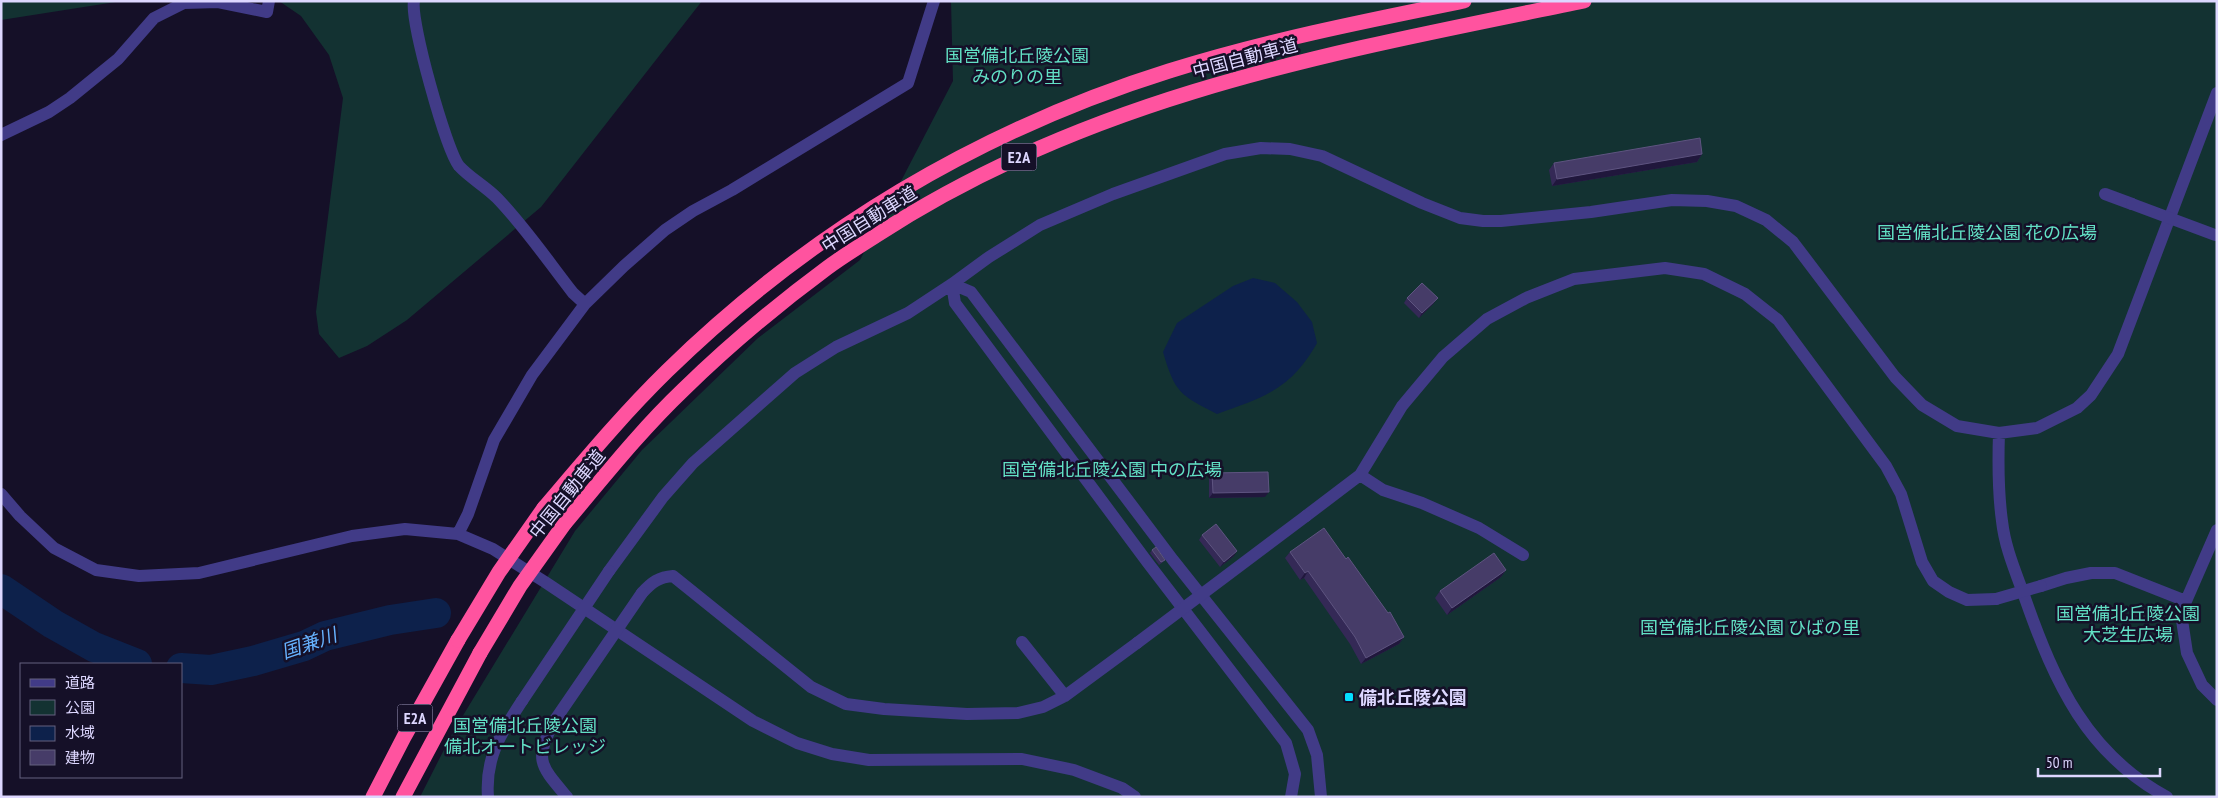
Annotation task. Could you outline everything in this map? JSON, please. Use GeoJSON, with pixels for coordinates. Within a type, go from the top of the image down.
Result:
{"type":"FeatureCollection","features":[{"type":"Feature","properties":{"kind":"highway","name":"中国自動車道"},"geometry":{"type":"LineString","coordinates":[[373,797],[458,640],[499,572],[544,508],[606,435],[667,371],[737,307],[815,245],[903,188],[992,141],[1088,100],[1168,71],[1249,48],[1314,32],[1464,1]]}},
{"type":"Feature","properties":{"kind":"highway","name":"中国自動車道"},"geometry":{"type":"LineString","coordinates":[[403,797],[480,653],[520,586],[565,522],[623,454],[682,391],[753,327],[829,267],[914,211],[1001,165],[1115,118],[1175,96],[1254,73],[1347,50],[1584,1]]}},
{"type":"Feature","properties":{"kind":"street"},"geometry":{"type":"LineString","coordinates":[[1,135],[48,112],[70,98],[118,59],[154,18],[184,3],[218,2],[267,12],[269,1]]}},
{"type":"Feature","properties":{"kind":"street"},"geometry":{"type":"LineString","coordinates":[[414,1],[417,31],[436,104],[448,143],[458,164],[496,197],[573,293],[585,304]]}},
{"type":"Feature","properties":{"kind":"street"},"geometry":{"type":"LineString","coordinates":[[458,534],[468,514],[494,440],[532,375],[585,304],[665,230],[693,211],[732,190],[908,83],[934,1]]}},
{"type":"Feature","properties":{"kind":"street"},"geometry":{"type":"LineString","coordinates":[[488,797],[490,760],[502,731],[609,571],[663,497],[694,463],[795,373],[836,347],[908,313],[989,257],[1040,225],[1113,194],[1225,154],[1260,148],[1290,149],[1322,156],[1422,203],[1460,218],[1483,222],[1501,222],[1591,212],[1672,200],[1707,201],[1736,206],[1759,216],[1779,229],[1792,242],[1896,377],[1922,405],[1957,426],[1999,433],[2037,428],[2055,421],[2077,408],[2091,395],[2107,372],[2118,354],[2217,93]]}},
{"type":"Feature","properties":{"kind":"street"},"geometry":{"type":"LineString","coordinates":[[2105,194],[2216,235]]}},
{"type":"Feature","properties":{"kind":"street"},"geometry":{"type":"LineString","coordinates":[[567,797],[544,768],[540,755],[544,740],[555,720],[642,592],[661,577],[673,576],[811,687],[846,704],[884,709],[967,714],[1018,712],[1043,707],[1065,696],[1360,474],[1402,406],[1443,357],[1487,319],[1526,298],[1574,279],[1666,268],[1704,274],[1744,294],[1778,320],[1886,466],[1901,494],[1922,562],[1933,581],[1949,592],[1967,600],[1996,599],[2066,578],[2091,573],[2115,573],[2186,601]]}},
{"type":"Feature","properties":{"kind":"street"},"geometry":{"type":"LineString","coordinates":[[952,284],[955,303],[1154,571],[1286,743],[1294,774],[1291,797]]}},
{"type":"Feature","properties":{"kind":"street"},"geometry":{"type":"LineString","coordinates":[[952,284],[971,292],[1173,560],[1308,730],[1317,755],[1321,797]]}},
{"type":"Feature","properties":{"kind":"street"},"geometry":{"type":"LineString","coordinates":[[1999,433],[1999,487],[2004,534],[2033,620],[2054,673],[2076,714],[2096,740],[2149,787],[2167,797]]}},
{"type":"Feature","properties":{"kind":"street"},"geometry":{"type":"LineString","coordinates":[[1360,474],[1383,490],[1422,503],[1479,528],[1523,555]]}},
{"type":"Feature","properties":{"kind":"street"},"geometry":{"type":"LineString","coordinates":[[1,494],[20,516],[54,548],[96,570],[139,576],[199,573],[352,536],[405,529],[458,534],[493,549],[753,721],[797,743],[832,754],[869,760],[1022,759],[1074,770],[1122,788],[1135,797]]}},
{"type":"Feature","properties":{"kind":"street"},"geometry":{"type":"LineString","coordinates":[[2217,530],[2186,601],[2182,620],[2187,653],[2202,685],[2217,700]]}},
{"type":"Feature","properties":{"kind":"street"},"geometry":{"type":"LineString","coordinates":[[1022,642],[1065,696]]}},
{"type":"Feature","properties":{"kind":"green space"},"geometry":{"type":"Polygon","coordinates":[[[1,1],[122,1],[1,20],[1,1]]]}},
{"type":"Feature","properties":{"kind":"green space"},"geometry":{"type":"Polygon","coordinates":[[[279,1],[702,1],[541,207],[407,320],[367,346],[339,358],[319,334],[316,312],[343,98],[329,55],[301,16],[279,1]]]}},
{"type":"Feature","properties":{"kind":"green space"},"geometry":{"type":"Polygon","coordinates":[[[951,1],[2217,1],[2217,797],[420,797],[453,732],[575,531],[642,450],[758,338],[860,260],[953,81],[951,1]]]}},
{"type":"Feature","properties":{"kind":"water"},"geometry":{"type":"Polygon","coordinates":[[[1253,278],[1275,283],[1297,302],[1312,322],[1317,343],[1307,359],[1287,381],[1263,396],[1217,414],[1187,397],[1181,391],[1171,376],[1163,352],[1177,323],[1233,286],[1253,278]]]}},
{"type":"Feature","properties":{"kind":"building"},"geometry":{"type":"Polygon","coordinates":[[[1700,138],[1702,154],[1557,179],[1554,163],[1700,138]]]}},
{"type":"Feature","properties":{"kind":"building"},"geometry":{"type":"Polygon","coordinates":[[[1422,283],[1438,298],[1422,313],[1407,298],[1422,283]]]}},
{"type":"Feature","properties":{"kind":"building"},"geometry":{"type":"Polygon","coordinates":[[[1268,472],[1269,492],[1213,493],[1212,473],[1268,472]]]}},
{"type":"Feature","properties":{"kind":"building"},"geometry":{"type":"Polygon","coordinates":[[[1216,524],[1237,551],[1224,562],[1202,535],[1216,524]]]}},
{"type":"Feature","properties":{"kind":"building"},"geometry":{"type":"Polygon","coordinates":[[[1324,528],[1346,559],[1348,557],[1388,613],[1390,612],[1404,637],[1366,658],[1355,637],[1308,571],[1305,573],[1290,552],[1324,528]]]}},
{"type":"Feature","properties":{"kind":"building"},"geometry":{"type":"Polygon","coordinates":[[[1156,547],[1165,560],[1161,562],[1152,550],[1156,547]]]}},
{"type":"Feature","properties":{"kind":"building"},"geometry":{"type":"Polygon","coordinates":[[[1494,553],[1506,570],[1452,608],[1440,591],[1494,553]]]}},
{"type":"Feature","properties":{"kind":"waterway","name":"国兼川"},"geometry":{"type":"LineString","coordinates":[[1,589],[53,624],[94,647],[134,663]]}},
{"type":"Feature","properties":{"kind":"waterway","name":"国兼川"},"geometry":{"type":"LineString","coordinates":[[182,668],[211,670],[253,661],[304,646],[325,636],[390,620],[436,613]]}},
{"type":"Feature","properties":{"kind":"place","name":"備北丘陵公園"},"geometry":{"type":"Point","coordinates":[1349,697]}},
{"type":"Feature","properties":{"kind":"park label","name":"国営備北丘陵公園 みのりの里"},"geometry":{"type":"Point","coordinates":[1017,65]}},
{"type":"Feature","properties":{"kind":"park label","name":"国営備北丘陵公園 花の広場"},"geometry":{"type":"Point","coordinates":[1987,232]}},
{"type":"Feature","properties":{"kind":"park label","name":"国営備北丘陵公園 中の広場"},"geometry":{"type":"Point","coordinates":[1112,469]}},
{"type":"Feature","properties":{"kind":"park label","name":"国営備北丘陵公園 大芝生広場"},"geometry":{"type":"Point","coordinates":[2128,623]}},
{"type":"Feature","properties":{"kind":"park label","name":"国営備北丘陵公園 ひばの里"},"geometry":{"type":"Point","coordinates":[1750,627]}},
{"type":"Feature","properties":{"kind":"park label","name":"国営備北丘陵公園 備北オートビレッジ"},"geometry":{"type":"Point","coordinates":[525,735]}}]}
